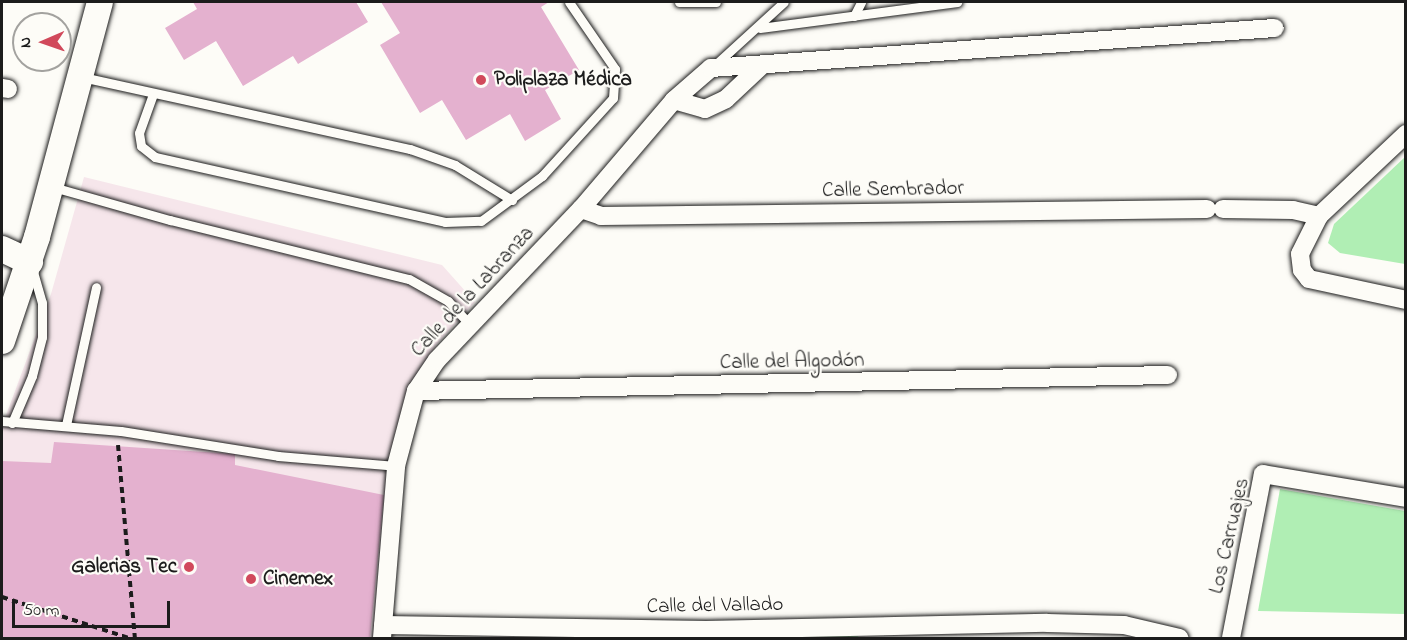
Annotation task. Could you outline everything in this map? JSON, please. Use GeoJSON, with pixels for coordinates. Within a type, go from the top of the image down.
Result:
{"type":"FeatureCollection","features":[{"type":"Feature","properties":{"kind":"main road"},"geometry":{"type":"LineString","coordinates":[[2,341],[30,262],[100,2]]}},
{"type":"Feature","properties":{"kind":"main road"},"geometry":{"type":"LineString","coordinates":[[2,249],[30,262]]}},
{"type":"Feature","properties":{"kind":"street"},"geometry":{"type":"LineString","coordinates":[[711,68],[1275,28]]}},
{"type":"Feature","properties":{"kind":"street"},"geometry":{"type":"LineString","coordinates":[[674,100],[690,108],[705,109],[726,99],[761,66]]}},
{"type":"Feature","properties":{"kind":"street","name":"Calle de la Labranza"},"geometry":{"type":"LineString","coordinates":[[382,632],[396,466],[416,391],[437,360],[581,209],[674,100],[711,68]]}},
{"type":"Feature","properties":{"kind":"street"},"geometry":{"type":"LineString","coordinates":[[1406,134],[1319,216],[1300,254],[1302,270],[1309,279],[1406,300]]}},
{"type":"Feature","properties":{"kind":"street","name":"Calle Sembrador"},"geometry":{"type":"LineString","coordinates":[[581,209],[601,216],[1215,209],[1293,210],[1319,216]]}},
{"type":"Feature","properties":{"kind":"street","name":"Calle del Algodón"},"geometry":{"type":"LineString","coordinates":[[416,391],[1168,375]]}},
{"type":"Feature","properties":{"kind":"street","name":"Los Carruajes"},"geometry":{"type":"LineString","coordinates":[[1231,639],[1263,474],[1406,498]]}},
{"type":"Feature","properties":{"kind":"street","name":"Calle del Vallado"},"geometry":{"type":"LineString","coordinates":[[382,632],[706,634],[1046,631],[1124,625],[1179,639]]}},
{"type":"Feature","properties":{"kind":"lane"},"geometry":{"type":"LineString","coordinates":[[153,94],[139,133],[141,146],[155,157],[445,222],[481,221],[513,200],[543,176],[613,98],[615,69],[569,2]]}},
{"type":"Feature","properties":{"kind":"lane"},"geometry":{"type":"LineString","coordinates":[[679,2],[716,2]]}},
{"type":"Feature","properties":{"kind":"lane"},"geometry":{"type":"LineString","coordinates":[[711,68],[760,28],[784,2]]}},
{"type":"Feature","properties":{"kind":"lane"},"geometry":{"type":"LineString","coordinates":[[854,16],[861,2]]}},
{"type":"Feature","properties":{"kind":"lane"},"geometry":{"type":"LineString","coordinates":[[760,28],[957,2]]}},
{"type":"Feature","properties":{"kind":"lane"},"geometry":{"type":"LineString","coordinates":[[80,76],[153,94],[410,149],[455,165],[513,200]]}},
{"type":"Feature","properties":{"kind":"lane"},"geometry":{"type":"LineString","coordinates":[[51,186],[409,279],[448,301],[471,326]]}},
{"type":"Feature","properties":{"kind":"lane"},"geometry":{"type":"LineString","coordinates":[[12,423],[33,376],[42,337],[42,303],[30,262]]}},
{"type":"Feature","properties":{"kind":"lane"},"geometry":{"type":"LineString","coordinates":[[66,425],[96,287]]}},
{"type":"Feature","properties":{"kind":"lane"},"geometry":{"type":"LineString","coordinates":[[2,421],[121,431],[278,456],[396,466]]}},
{"type":"Feature","properties":{"kind":"path"},"geometry":{"type":"LineString","coordinates":[[121,431],[118,446],[135,639]]}},
{"type":"Feature","properties":{"kind":"path"},"geometry":{"type":"LineString","coordinates":[[2,597],[129,639]]}},
{"type":"Feature","properties":{"kind":"shaded area"},"geometry":{"type":"Polygon","coordinates":[[[84,177],[442,265],[475,302],[436,345],[416,380],[387,494],[373,638],[2,638],[2,426],[51,294],[84,177]]]}},
{"type":"Feature","properties":{"kind":"green space"},"geometry":{"type":"Polygon","coordinates":[[[1405,157],[1405,264],[1340,253],[1328,243],[1334,224],[1405,157]]]}},
{"type":"Feature","properties":{"kind":"green space"},"geometry":{"type":"Polygon","coordinates":[[[1280,489],[1405,511],[1405,614],[1258,611],[1280,489]]]}},
{"type":"Feature","properties":{"kind":"green space"},"geometry":{"type":"Polygon","coordinates":[[[855,634],[860,638],[734,638],[736,636],[855,634]]]}},
{"type":"Feature","properties":{"kind":"building"},"geometry":{"type":"Polygon","coordinates":[[[193,2],[356,2],[368,22],[298,64],[293,56],[243,86],[216,41],[184,60],[165,28],[197,9],[193,2]]]}},
{"type":"Feature","properties":{"kind":"building","name":"Poliplaza Médica"},"geometry":{"type":"Polygon","coordinates":[[[381,2],[549,2],[541,7],[579,70],[545,90],[561,119],[525,141],[510,114],[466,140],[442,100],[420,113],[380,45],[400,33],[381,2]]]}},
{"type":"Feature","properties":{"kind":"building","name":"Galerias Tec"},"geometry":{"type":"Polygon","coordinates":[[[54,442],[235,454],[235,465],[384,495],[370,638],[2,638],[2,461],[51,463],[54,442]]]}},
{"type":"Feature","properties":{"kind":"place","name":"Poliplaza Médica"},"geometry":{"type":"Point","coordinates":[481,80]}},
{"type":"Feature","properties":{"kind":"place","name":"Galerias Tec"},"geometry":{"type":"Point","coordinates":[189,567]}},
{"type":"Feature","properties":{"kind":"place","name":"Cinemex"},"geometry":{"type":"Point","coordinates":[251,579]}}]}
